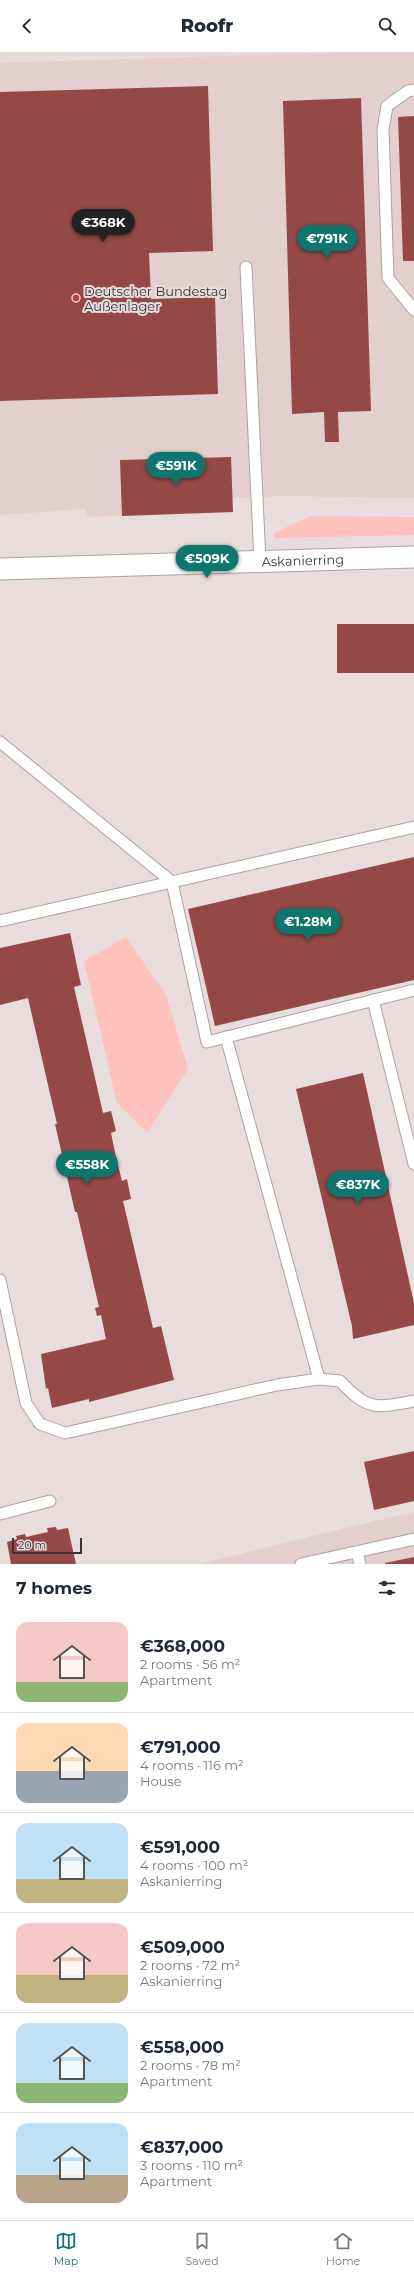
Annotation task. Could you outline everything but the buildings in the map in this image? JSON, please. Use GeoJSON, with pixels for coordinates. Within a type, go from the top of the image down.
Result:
{"type":"FeatureCollection","features":[{"type":"Feature","properties":{"kind":"street","name":"Askanierring"},"geometry":{"type":"LineString","coordinates":[[0,569],[414,557]]}},
{"type":"Feature","properties":{"kind":"lane"},"geometry":{"type":"LineString","coordinates":[[414,90],[408,91],[387,106],[383,130],[388,278],[414,310]]}},
{"type":"Feature","properties":{"kind":"lane"},"geometry":{"type":"LineString","coordinates":[[246,267],[260,561]]}},
{"type":"Feature","properties":{"kind":"lane"},"geometry":{"type":"LineString","coordinates":[[0,742],[172,882],[207,1042],[414,990]]}},
{"type":"Feature","properties":{"kind":"lane"},"geometry":{"type":"LineString","coordinates":[[0,921],[414,827]]}},
{"type":"Feature","properties":{"kind":"lane"},"geometry":{"type":"LineString","coordinates":[[373,1000],[414,1164]]}},
{"type":"Feature","properties":{"kind":"lane"},"geometry":{"type":"LineString","coordinates":[[226,1037],[319,1380]]}},
{"type":"Feature","properties":{"kind":"lane"},"geometry":{"type":"LineString","coordinates":[[0,1280],[26,1403],[40,1424],[65,1432],[277,1385],[319,1380],[340,1381],[354,1397],[368,1405],[385,1406],[414,1401]]}},
{"type":"Feature","properties":{"kind":"lane"},"geometry":{"type":"LineString","coordinates":[[0,1514],[50,1501]]}},
{"type":"Feature","properties":{"kind":"lane"},"geometry":{"type":"LineString","coordinates":[[301,1564],[414,1539]]}},
{"type":"Feature","properties":{"kind":"lane"},"geometry":{"type":"LineString","coordinates":[[357,1552],[360,1564]]}},
{"type":"Feature","properties":{"kind":"shaded area"},"geometry":{"type":"Polygon","coordinates":[[[341,52],[414,52],[414,498],[284,496],[233,498],[233,512],[87,517],[86,509],[0,515],[0,63],[341,52]]]}},
{"type":"Feature","properties":{"kind":"shaded area"},"geometry":{"type":"Polygon","coordinates":[[[310,516],[414,517],[414,535],[274,538],[274,533],[310,516]]]}},
{"type":"Feature","properties":{"kind":"shaded area"},"geometry":{"type":"Polygon","coordinates":[[[126,937],[166,995],[188,1069],[147,1133],[117,1103],[84,961],[126,937]]]}},
{"type":"Feature","properties":{"kind":"shaded area"},"geometry":{"type":"Polygon","coordinates":[[[414,1512],[414,1564],[199,1564],[362,1524],[414,1512]]]}},
{"type":"Feature","properties":{"kind":"place","name":"Deutscher Bundestag Außenlager"},"geometry":{"type":"Point","coordinates":[76,298]}}]}
